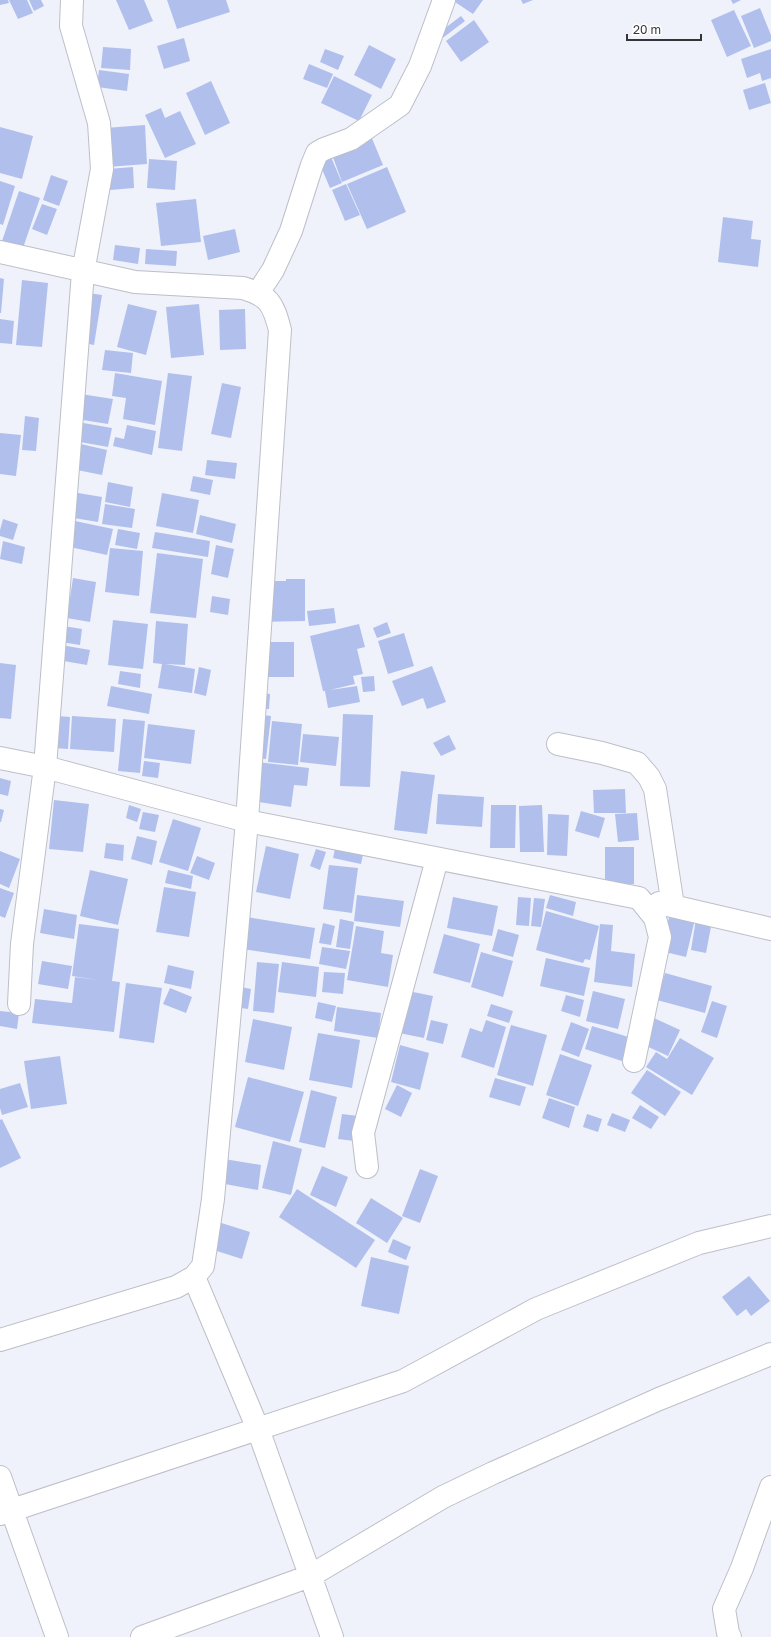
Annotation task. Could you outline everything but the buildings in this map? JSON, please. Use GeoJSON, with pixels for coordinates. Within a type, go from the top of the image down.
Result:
{"type":"FeatureCollection","features":[{"type":"Feature","properties":{"kind":"street"},"geometry":{"type":"LineString","coordinates":[[19,1004],[22,944],[45,767],[83,272],[102,169],[99,123],[71,26],[72,0]]}},
{"type":"Feature","properties":{"kind":"street"},"geometry":{"type":"LineString","coordinates":[[258,293],[273,270],[291,231],[317,153],[352,139],[400,105],[420,66],[444,0]]}},
{"type":"Feature","properties":{"kind":"street"},"geometry":{"type":"LineString","coordinates":[[0,252],[83,272],[135,282],[243,288],[258,293],[269,301],[276,316],[280,330],[247,821],[212,1199],[203,1266],[194,1277],[176,1286],[0,1340]]}},
{"type":"Feature","properties":{"kind":"street"},"geometry":{"type":"LineString","coordinates":[[558,744],[602,753],[637,764],[649,777],[655,789],[673,906]]}},
{"type":"Feature","properties":{"kind":"street"},"geometry":{"type":"LineString","coordinates":[[0,758],[45,767],[247,821],[437,860],[639,898],[771,929]]}},
{"type":"Feature","properties":{"kind":"street"},"geometry":{"type":"LineString","coordinates":[[367,1167],[364,1132],[437,860]]}},
{"type":"Feature","properties":{"kind":"street"},"geometry":{"type":"LineString","coordinates":[[634,1061],[660,937],[654,918],[639,898]]}},
{"type":"Feature","properties":{"kind":"street"},"geometry":{"type":"LineString","coordinates":[[6,1512],[403,1381],[536,1309],[699,1243],[771,1226]]}},
{"type":"Feature","properties":{"kind":"street"},"geometry":{"type":"LineString","coordinates":[[194,1277],[258,1429],[332,1637]]}},
{"type":"Feature","properties":{"kind":"street"},"geometry":{"type":"LineString","coordinates":[[142,1637],[310,1576],[443,1497],[565,1440],[659,1399],[771,1354]]}},
{"type":"Feature","properties":{"kind":"street"},"geometry":{"type":"LineString","coordinates":[[0,1477],[6,1512],[56,1637]]}},
{"type":"Feature","properties":{"kind":"street"},"geometry":{"type":"LineString","coordinates":[[730,1637],[724,1609],[742,1568],[771,1488]]}}]}
